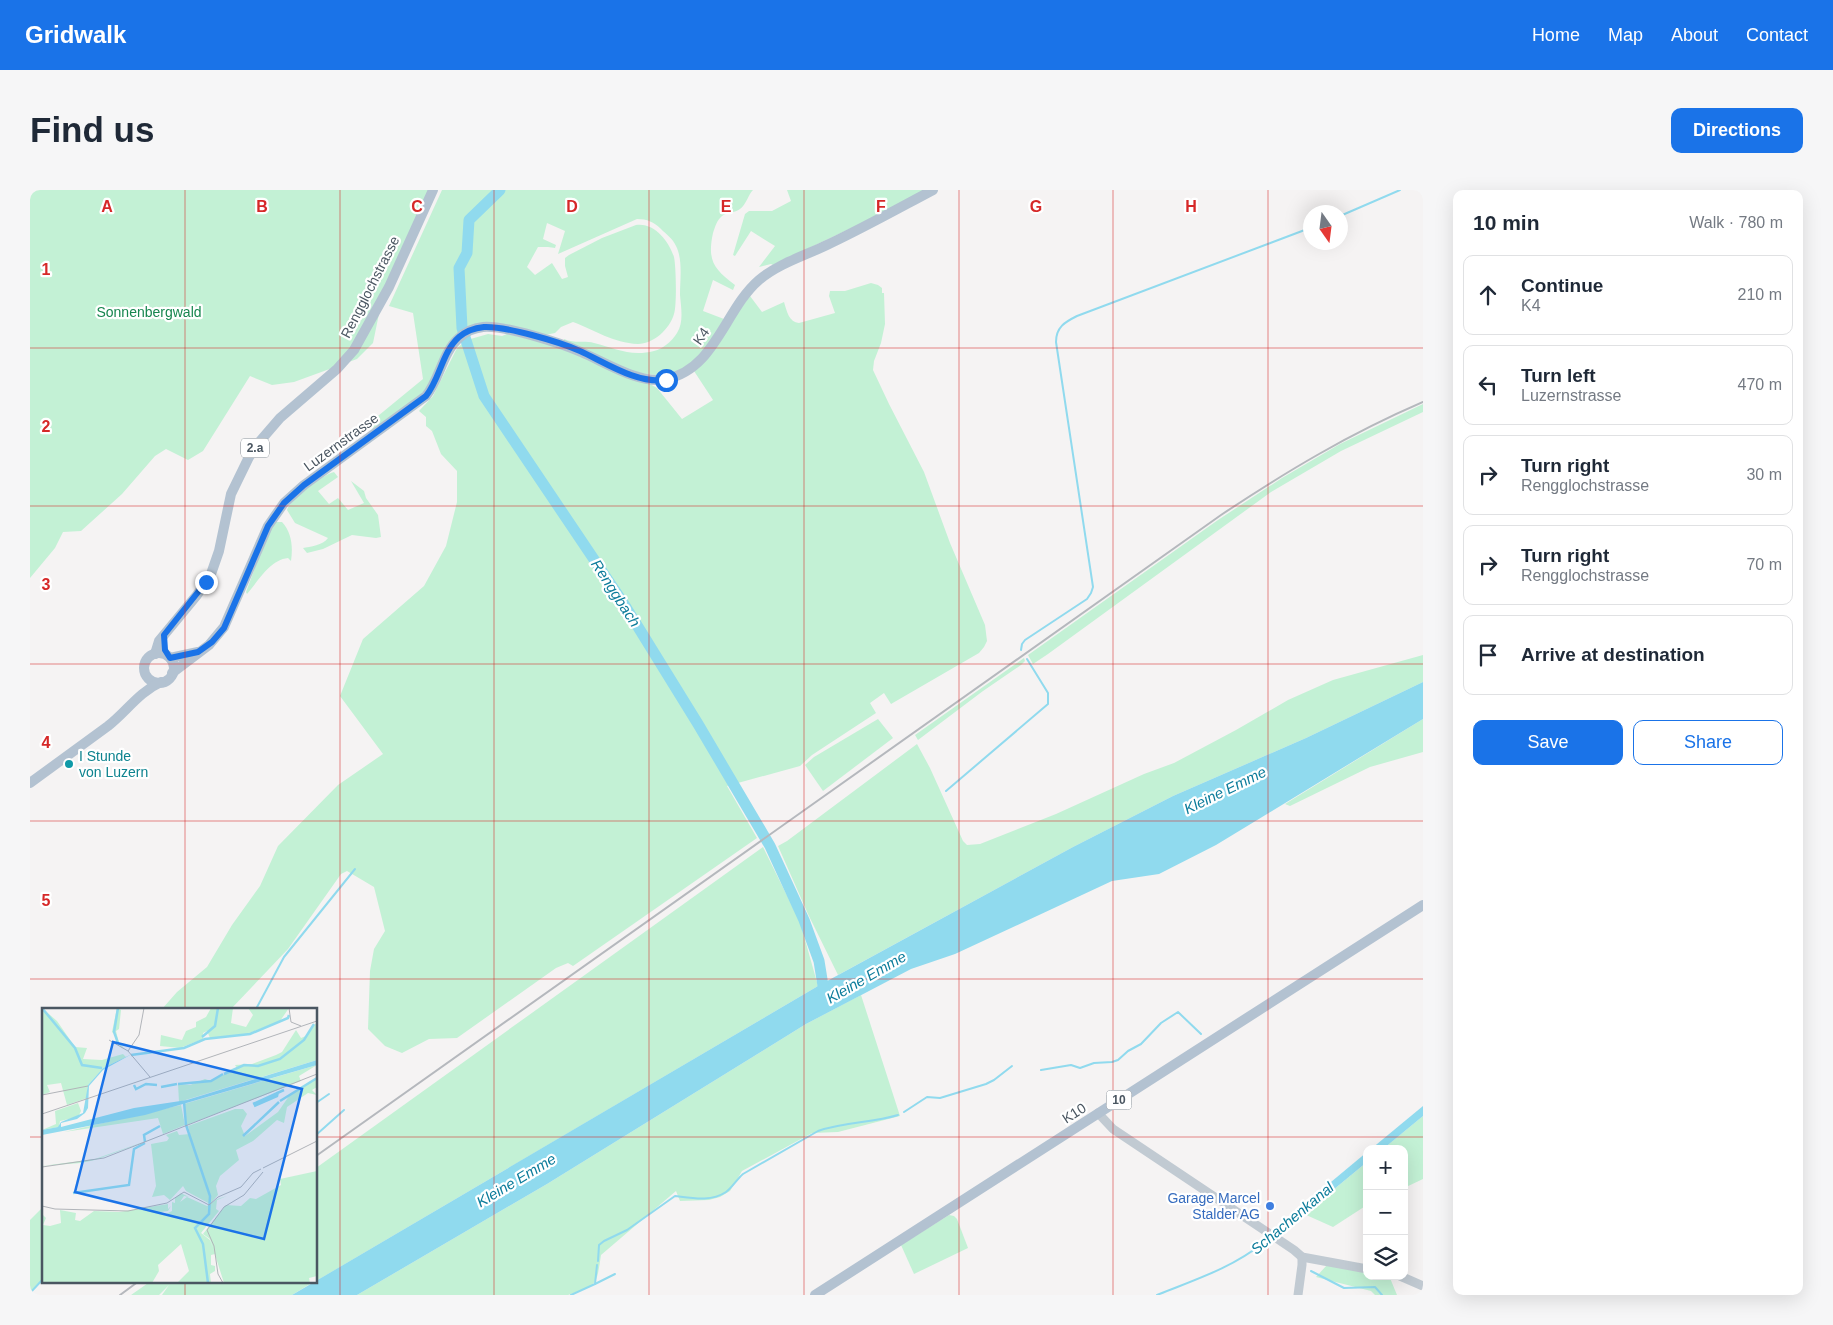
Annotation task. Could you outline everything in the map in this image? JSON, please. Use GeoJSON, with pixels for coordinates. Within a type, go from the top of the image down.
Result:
{"type":"FeatureCollection","features":[{"type":"Feature","properties":{"kind":"main road","name":"Rengglochstrasse"},"geometry":{"type":"LineString","coordinates":[[155,654],[158,642],[197,595],[216,564],[232,494],[237,479],[252,452],[280,418],[346,360],[361,339],[389,287],[433,190]]}},
{"type":"Feature","properties":{"kind":"main road","name":"K4"},"geometry":{"type":"LineString","coordinates":[[461,336],[480,328],[492,328],[555,342],[643,378],[662,380],[676,377],[690,370],[704,356],[751,288],[764,276],[934,190]]}},
{"type":"Feature","properties":{"kind":"main road","name":"Luzernstrasse"},"geometry":{"type":"LineString","coordinates":[[172,673],[212,642],[228,620],[264,535],[279,509],[304,485],[426,396],[436,381],[450,348],[461,336]]}},
{"type":"Feature","properties":{"kind":"main road"},"geometry":{"type":"LineString","coordinates":[[30,782],[120,717],[148,689],[167,679],[172,673],[173,664],[168,656],[164,635]]}},
{"type":"Feature","properties":{"kind":"main road","name":"Luzernstrasse"},"geometry":{"type":"LineString","coordinates":[[168,656],[198,652]]}},
{"type":"Feature","properties":{"kind":"main road"},"geometry":{"type":"LineString","coordinates":[[136,699],[146,674],[145,662],[155,654],[168,656]]}},
{"type":"Feature","properties":{"kind":"main road"},"geometry":{"type":"LineString","coordinates":[[146,674],[152,680],[161,682]]}},
{"type":"Feature","properties":{"kind":"main road","name":"K10"},"geometry":{"type":"LineString","coordinates":[[815,1295],[1423,905]]}},
{"type":"Feature","properties":{"kind":"street"},"geometry":{"type":"LineString","coordinates":[[1098,1113],[1113,1128],[1269,1232],[1302,1257],[1363,1268]]}},
{"type":"Feature","properties":{"kind":"street"},"geometry":{"type":"LineString","coordinates":[[1298,1295],[1302,1257]]}},
{"type":"Feature","properties":{"kind":"street"},"geometry":{"type":"LineString","coordinates":[[1408,1279],[1423,1286]]}},
{"type":"Feature","properties":{"kind":"green space","name":"Sonnenbergwald"},"geometry":{"type":"Polygon","coordinates":[[[30,190],[435,190],[381,304],[373,343],[357,359],[294,382],[272,385],[250,376],[203,451],[188,460],[166,449],[155,456],[122,494],[81,531],[63,532],[55,548],[30,578],[30,190]]]}},
{"type":"Feature","properties":{"kind":"green space"},"geometry":{"type":"Polygon","coordinates":[[[442,190],[753,190],[742,207],[722,216],[717,222],[711,243],[712,258],[717,269],[735,285],[733,290],[713,280],[703,311],[724,319],[704,349],[689,365],[675,372],[660,375],[643,374],[610,363],[564,342],[564,339],[590,342],[623,351],[645,353],[664,347],[670,342],[679,329],[682,314],[680,257],[676,246],[669,237],[653,223],[637,219],[558,254],[565,231],[547,223],[543,239],[556,245],[555,248],[538,247],[527,267],[535,275],[552,263],[562,279],[568,277],[565,258],[602,238],[636,225],[649,226],[660,234],[672,251],[675,268],[675,309],[672,320],[665,330],[655,338],[638,344],[612,339],[573,322],[561,327],[555,333],[545,335],[503,324],[487,322],[468,327],[427,388],[416,399],[371,430],[367,425],[423,379],[413,313],[389,306],[442,190]]]}},
{"type":"Feature","properties":{"kind":"green space"},"geometry":{"type":"Polygon","coordinates":[[[787,190],[926,190],[773,265],[759,267],[775,246],[751,231],[735,256],[733,255],[745,214],[749,211],[772,211],[791,201],[787,190]]]}},
{"type":"Feature","properties":{"kind":"green space"},"geometry":{"type":"Polygon","coordinates":[[[871,283],[882,288],[882,293],[884,293],[885,324],[873,370],[924,472],[950,543],[985,625],[987,641],[979,653],[891,704],[884,693],[870,703],[876,713],[812,755],[800,766],[727,786],[757,838],[573,966],[568,963],[556,968],[457,1038],[429,1039],[402,1053],[385,1046],[368,1029],[370,971],[374,949],[385,931],[374,887],[347,871],[341,874],[288,949],[232,1008],[163,1008],[177,992],[207,967],[232,925],[260,886],[278,846],[338,785],[383,754],[340,696],[363,639],[424,586],[446,546],[457,502],[457,471],[441,454],[432,431],[426,426],[426,417],[419,411],[433,396],[457,348],[467,340],[488,334],[502,336],[507,334],[551,344],[657,388],[682,419],[713,400],[694,371],[750,296],[762,312],[784,302],[791,319],[799,323],[835,313],[829,296],[830,291],[845,291],[871,283]]]}},
{"type":"Feature","properties":{"kind":"green space"},"geometry":{"type":"Polygon","coordinates":[[[1423,404],[1423,412],[1341,451],[1271,492],[1033,664],[1028,655],[1218,520],[1282,478],[1340,444],[1423,404]]]}},
{"type":"Feature","properties":{"kind":"green space"},"geometry":{"type":"Polygon","coordinates":[[[334,472],[338,477],[318,491],[329,504],[338,498],[348,510],[364,503],[351,481],[364,491],[366,498],[378,515],[381,537],[352,535],[323,549],[307,553],[303,548],[320,544],[328,538],[295,523],[287,510],[289,505],[307,488],[334,472]]]}},
{"type":"Feature","properties":{"kind":"green space"},"geometry":{"type":"Polygon","coordinates":[[[275,522],[282,522],[290,535],[292,545],[291,561],[288,558],[276,562],[247,594],[246,592],[266,538],[275,522]]]}},
{"type":"Feature","properties":{"kind":"green space"},"geometry":{"type":"Polygon","coordinates":[[[1423,655],[1423,682],[1306,738],[1173,796],[1073,847],[838,975],[778,846],[917,744],[963,841],[967,845],[980,844],[1056,814],[1144,774],[1174,763],[1288,700],[1333,680],[1423,655]]]}},
{"type":"Feature","properties":{"kind":"green space"},"geometry":{"type":"Polygon","coordinates":[[[1024,658],[1025,661],[1021,665],[918,740],[915,735],[1024,658]]]}},
{"type":"Feature","properties":{"kind":"green space"},"geometry":{"type":"Polygon","coordinates":[[[878,719],[893,738],[823,791],[805,765],[814,757],[878,719]]]}},
{"type":"Feature","properties":{"kind":"green space"},"geometry":{"type":"Polygon","coordinates":[[[1423,719],[1423,752],[1370,767],[1290,806],[1285,804],[1423,719]]]}},
{"type":"Feature","properties":{"kind":"green space"},"geometry":{"type":"Polygon","coordinates":[[[763,847],[800,922],[818,986],[318,1280],[318,1167],[763,847]]]}},
{"type":"Feature","properties":{"kind":"green space"},"geometry":{"type":"Polygon","coordinates":[[[861,995],[900,1116],[838,1132],[812,1133],[742,1171],[730,1191],[720,1197],[709,1200],[680,1201],[676,1191],[601,1255],[594,1283],[585,1289],[568,1295],[357,1295],[547,1184],[806,1024],[861,995]]]}},
{"type":"Feature","properties":{"kind":"green space"},"geometry":{"type":"Polygon","coordinates":[[[1423,1116],[1423,1179],[1408,1186],[1408,1145],[1388,1145],[1423,1116]]]}},
{"type":"Feature","properties":{"kind":"green space"},"geometry":{"type":"Polygon","coordinates":[[[1363,1165],[1363,1208],[1333,1227],[1304,1214],[1363,1165]]]}},
{"type":"Feature","properties":{"kind":"green space"},"geometry":{"type":"Polygon","coordinates":[[[42,1208],[42,1281],[30,1292],[30,1220],[42,1208]]]}},
{"type":"Feature","properties":{"kind":"green space"},"geometry":{"type":"Polygon","coordinates":[[[949,1215],[957,1219],[968,1248],[914,1274],[901,1245],[949,1215]]]}},
{"type":"Feature","properties":{"kind":"green space"},"geometry":{"type":"Polygon","coordinates":[[[1327,1265],[1363,1272],[1363,1280],[1391,1280],[1397,1295],[1375,1295],[1371,1291],[1316,1277],[1327,1265]]]}},
{"type":"Feature","properties":{"kind":"green space"},"geometry":{"type":"Polygon","coordinates":[[[150,1282],[313,1282],[292,1295],[162,1295],[169,1285],[159,1295],[131,1295],[150,1282]]]}},
{"type":"Feature","properties":{"kind":"water","name":"Kleine Emme"},"geometry":{"type":"Polygon","coordinates":[[[1423,682],[1423,719],[1216,845],[1159,874],[1112,881],[955,954],[911,969],[806,1024],[547,1184],[357,1295],[292,1295],[314,1282],[318,1282],[318,1280],[818,986],[1073,847],[1173,796],[1306,738],[1423,682]]]}},
{"type":"Feature","properties":{"kind":"water"},"geometry":{"type":"Polygon","coordinates":[[[1423,1106],[1423,1116],[1388,1145],[1376,1145],[1423,1106]]]}},
{"type":"Feature","properties":{"kind":"water"},"geometry":{"type":"Polygon","coordinates":[[[1363,1155],[1363,1165],[1265,1246],[1259,1242],[1363,1155]]]}},
{"type":"Feature","properties":{"kind":"waterway","name":"Renggbach"},"geometry":{"type":"LineString","coordinates":[[500,190],[469,220],[467,253],[459,268],[462,328],[484,396],[622,601],[770,846],[804,920],[819,961],[825,998]]}},
{"type":"Feature","properties":{"kind":"waterway"},"geometry":{"type":"LineString","coordinates":[[1348,213],[1400,190]]}},
{"type":"Feature","properties":{"kind":"waterway"},"geometry":{"type":"LineString","coordinates":[[1021,650],[1025,640],[1087,599],[1093,587],[1056,342],[1059,329],[1077,316],[1303,231]]}},
{"type":"Feature","properties":{"kind":"waterway"},"geometry":{"type":"LineString","coordinates":[[946,791],[1048,704],[1048,693],[1027,659]]}},
{"type":"Feature","properties":{"kind":"waterway"},"geometry":{"type":"LineString","coordinates":[[257,1008],[284,957],[355,869]]}},
{"type":"Feature","properties":{"kind":"waterway"},"geometry":{"type":"LineString","coordinates":[[1041,1070],[1071,1065],[1080,1068],[1094,1063],[1118,1060],[1128,1051],[1141,1044],[1161,1023],[1178,1012],[1201,1034]]}},
{"type":"Feature","properties":{"kind":"waterway"},"geometry":{"type":"LineString","coordinates":[[904,1112],[927,1097],[940,1098],[986,1084],[1012,1066]]}},
{"type":"Feature","properties":{"kind":"waterway"},"geometry":{"type":"LineString","coordinates":[[318,1102],[329,1094]]}},
{"type":"Feature","properties":{"kind":"waterway"},"geometry":{"type":"LineString","coordinates":[[318,1133],[344,1110]]}},
{"type":"Feature","properties":{"kind":"waterway"},"geometry":{"type":"LineString","coordinates":[[598,1261],[599,1245],[627,1230],[675,1196],[701,1199],[720,1195],[728,1190],[743,1174],[818,1131],[898,1115]]}},
{"type":"Feature","properties":{"kind":"waterway","name":"Schachenkanal"},"geometry":{"type":"LineString","coordinates":[[1157,1295],[1199,1279],[1239,1260],[1263,1243]]}},
{"type":"Feature","properties":{"kind":"waterway"},"geometry":{"type":"LineString","coordinates":[[571,1295],[595,1284],[597,1265]]}},
{"type":"Feature","properties":{"kind":"waterway"},"geometry":{"type":"LineString","coordinates":[[1311,1271],[1344,1288],[1375,1287],[1382,1295]]}},
{"type":"Feature","properties":{"kind":"waterway"},"geometry":{"type":"LineString","coordinates":[[595,1284],[615,1274]]}},
{"type":"Feature","properties":{"kind":"waterway"},"geometry":{"type":"LineString","coordinates":[[30,1293],[42,1280]]}},
{"type":"Feature","properties":{"kind":"railway"},"geometry":{"type":"LineString","coordinates":[[318,1155],[1221,515],[1319,454],[1423,402]]}},
{"type":"Feature","properties":{"kind":"railway"},"geometry":{"type":"LineString","coordinates":[[120,1295],[138,1282]]}},
{"type":"Feature","properties":{"kind":"place","name":"I Stunde von Luzern"},"geometry":{"type":"Point","coordinates":[69,764]}},
{"type":"Feature","properties":{"kind":"place","name":"Garage Marcel Stalder AG"},"geometry":{"type":"Point","coordinates":[1270,1206]}},
{"type":"Feature","properties":{"kind":"route"},"geometry":{"type":"LineString","coordinates":[[206,582],[164,635],[166,655],[170,658],[198,652],[212,642],[224,628],[268,526],[284,503],[296,491],[426,396],[436,381],[450,348],[458,338],[469,331],[483,327],[492,328],[555,342],[631,374],[651,380],[666,380]]}}]}
